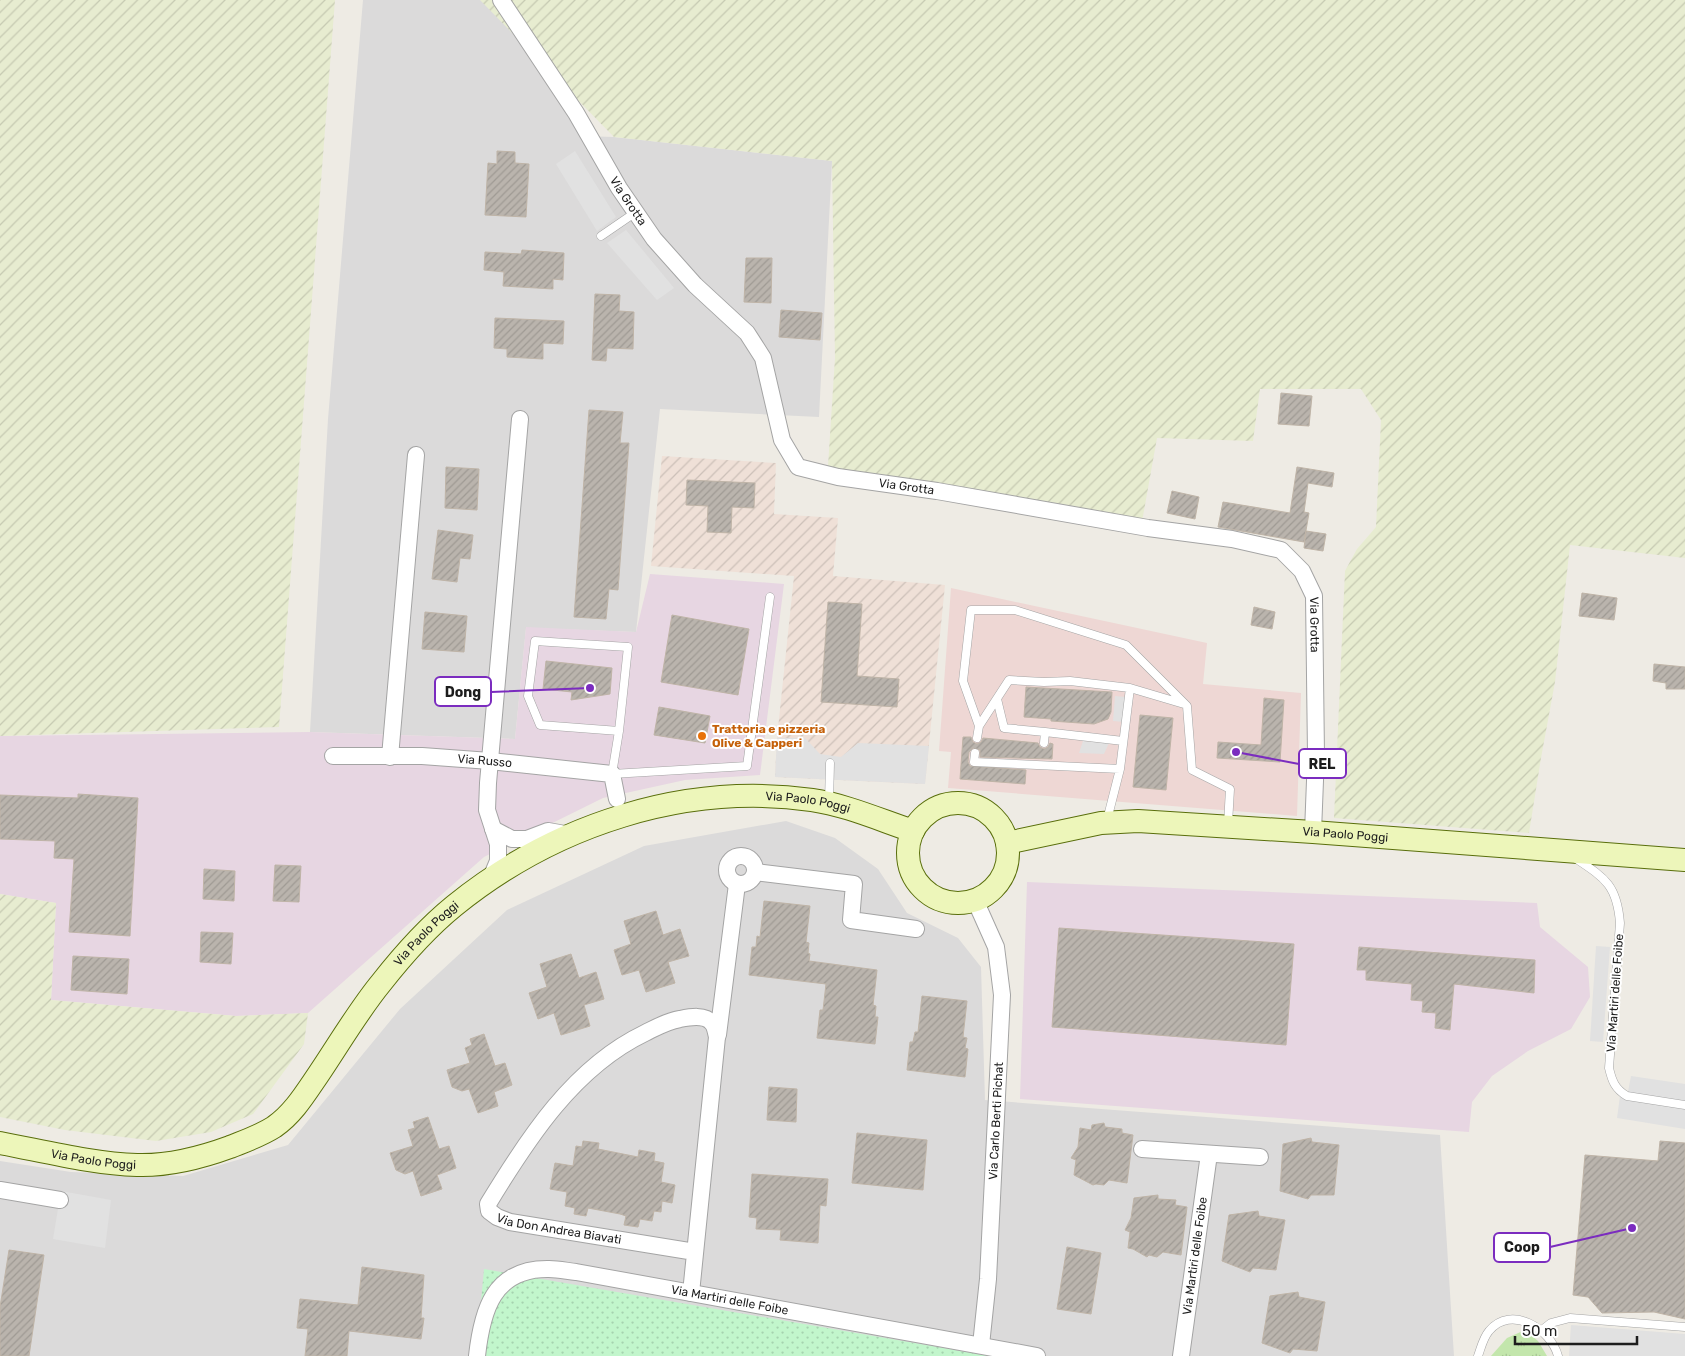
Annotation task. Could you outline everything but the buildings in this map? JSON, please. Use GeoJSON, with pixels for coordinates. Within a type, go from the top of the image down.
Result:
{"type":"FeatureCollection","features":[{"type":"Feature","properties":{"kind":"main road","name":"Via Paolo Poggi"},"geometry":{"type":"LineString","coordinates":[[0,1143],[115,1164],[139,1165],[199,1158],[249,1140],[272,1128],[299,1104],[377,988],[399,961],[453,906],[521,860],[601,822],[633,812],[712,797],[781,796],[815,800],[913,831]]}},
{"type":"Feature","properties":{"kind":"main road"},"geometry":{"type":"LineString","coordinates":[[959,803],[976,806],[990,814],[1004,832],[1008,843],[1006,867],[1002,878],[995,888],[975,900],[958,903],[942,900],[927,892],[916,879],[909,864],[909,847],[913,831],[928,813],[937,807],[948,804],[959,803]]}},
{"type":"Feature","properties":{"kind":"main road","name":"Via Paolo Poggi"},"geometry":{"type":"LineString","coordinates":[[1008,843],[1078,827],[1138,820],[1685,860]]}},
{"type":"Feature","properties":{"kind":"street","name":"Via Grotta"},"geometry":{"type":"LineString","coordinates":[[501,0],[576,113],[619,188],[654,239],[695,285],[747,333],[763,358],[782,440],[798,467],[838,477],[937,491],[1148,528],[1232,539],[1281,550],[1302,571],[1314,596],[1316,755],[1313,832]]}},
{"type":"Feature","properties":{"kind":"street"},"geometry":{"type":"LineString","coordinates":[[490,880],[498,861],[498,844],[487,810],[490,760],[520,419]]}},
{"type":"Feature","properties":{"kind":"street"},"geometry":{"type":"LineString","coordinates":[[390,757],[416,455]]}},
{"type":"Feature","properties":{"kind":"street","name":"Via Russo"},"geometry":{"type":"LineString","coordinates":[[332,756],[422,756],[490,760],[612,774]]}},
{"type":"Feature","properties":{"kind":"street"},"geometry":{"type":"LineString","coordinates":[[612,774],[616,799]]}},
{"type":"Feature","properties":{"kind":"street"},"geometry":{"type":"LineString","coordinates":[[493,829],[512,839],[527,839],[548,830],[571,835]]}},
{"type":"Feature","properties":{"kind":"street"},"geometry":{"type":"LineString","coordinates":[[735,857],[748,858],[754,865],[755,872],[749,882],[737,884],[731,881],[727,872],[728,863],[735,857]]}},
{"type":"Feature","properties":{"kind":"street"},"geometry":{"type":"LineString","coordinates":[[755,872],[854,884],[851,920],[916,929]]}},
{"type":"Feature","properties":{"kind":"street"},"geometry":{"type":"LineString","coordinates":[[691,1293],[717,1037],[737,884]]}},
{"type":"Feature","properties":{"kind":"street","name":"Via Carlo Berti Pichat"},"geometry":{"type":"LineString","coordinates":[[975,900],[996,946],[1002,995],[988,1278],[980,1346]]}},
{"type":"Feature","properties":{"kind":"street","name":"Via Don Andrea Biavati"},"geometry":{"type":"LineString","coordinates":[[696,1252],[510,1222],[497,1217],[489,1211],[488,1204],[531,1138],[560,1101],[593,1067],[629,1040],[669,1021],[689,1017],[705,1017],[713,1023],[717,1037]]}},
{"type":"Feature","properties":{"kind":"street"},"geometry":{"type":"LineString","coordinates":[[1142,1149],[1260,1157]]}},
{"type":"Feature","properties":{"kind":"street","name":"Via Martiri delle Foibe"},"geometry":{"type":"LineString","coordinates":[[1181,1356],[1208,1154]]}},
{"type":"Feature","properties":{"kind":"street"},"geometry":{"type":"LineString","coordinates":[[0,1190],[60,1200]]}},
{"type":"Feature","properties":{"kind":"street","name":"Via Martiri delle Foibe"},"geometry":{"type":"LineString","coordinates":[[476,1356],[479,1333],[491,1298],[510,1279],[525,1272],[548,1269],[576,1272],[1037,1356]]}},
{"type":"Feature","properties":{"kind":"lane"},"geometry":{"type":"LineString","coordinates":[[601,236],[636,212]]}},
{"type":"Feature","properties":{"kind":"lane"},"geometry":{"type":"LineString","coordinates":[[619,732],[540,725],[528,696],[535,641],[628,647],[619,732],[612,774],[747,766],[770,597]]}},
{"type":"Feature","properties":{"kind":"lane"},"geometry":{"type":"LineString","coordinates":[[980,726],[964,681],[971,610],[1015,610],[1126,645],[1187,706],[1192,770],[1230,789],[1228,826]]}},
{"type":"Feature","properties":{"kind":"lane"},"geometry":{"type":"LineString","coordinates":[[977,738],[980,726],[1009,680],[1070,681],[1130,688],[1185,705]]}},
{"type":"Feature","properties":{"kind":"lane"},"geometry":{"type":"LineString","coordinates":[[1106,823],[1120,769],[1130,688]]}},
{"type":"Feature","properties":{"kind":"lane"},"geometry":{"type":"LineString","coordinates":[[997,699],[1004,728],[1123,741]]}},
{"type":"Feature","properties":{"kind":"lane"},"geometry":{"type":"LineString","coordinates":[[1044,743],[1045,732]]}},
{"type":"Feature","properties":{"kind":"lane"},"geometry":{"type":"LineString","coordinates":[[975,753],[974,762],[1043,762],[1120,769]]}},
{"type":"Feature","properties":{"kind":"lane"},"geometry":{"type":"LineString","coordinates":[[829,804],[830,763]]}},
{"type":"Feature","properties":{"kind":"lane","name":"Via Martiri delle Foibe"},"geometry":{"type":"LineString","coordinates":[[1562,850],[1602,877],[1614,892],[1618,908],[1620,923],[1609,1068],[1612,1081],[1619,1091],[1627,1096],[1685,1105]]}},
{"type":"Feature","properties":{"kind":"lane"},"geometry":{"type":"LineString","coordinates":[[1542,1330],[1551,1323],[1570,1318],[1685,1327]]}},
{"type":"Feature","properties":{"kind":"lane"},"geometry":{"type":"LineString","coordinates":[[1478,1356],[1484,1337],[1490,1330],[1497,1324],[1509,1320],[1531,1324],[1542,1330],[1557,1350],[1558,1356]]}},
{"type":"Feature","properties":{"kind":"shaded area"},"geometry":{"type":"Polygon","coordinates":[[[363,0],[482,0],[515,27],[582,136],[614,137],[832,161],[819,417],[660,409],[636,632],[526,628],[515,739],[310,732],[328,419],[363,0]]]}},
{"type":"Feature","properties":{"kind":"shaded area"},"geometry":{"type":"Polygon","coordinates":[[[575,151],[616,217],[597,231],[556,164],[575,151]]]}},
{"type":"Feature","properties":{"kind":"shaded area"},"geometry":{"type":"Polygon","coordinates":[[[626,230],[674,288],[657,300],[607,243],[626,230]]]}},
{"type":"Feature","properties":{"kind":"shaded area"},"geometry":{"type":"Polygon","coordinates":[[[662,456],[776,463],[774,514],[838,518],[833,576],[945,585],[925,784],[775,777],[777,738],[794,576],[651,566],[662,456]]]}},
{"type":"Feature","properties":{"kind":"shaded area"},"geometry":{"type":"Polygon","coordinates":[[[650,574],[784,584],[760,775],[685,780],[603,798],[484,857],[308,1013],[236,1016],[51,1000],[56,903],[0,894],[0,736],[310,732],[515,739],[526,627],[636,632],[650,574]]]}},
{"type":"Feature","properties":{"kind":"shaded area"},"geometry":{"type":"Polygon","coordinates":[[[951,588],[1207,643],[1203,684],[1301,693],[1297,816],[948,788],[951,752],[939,751],[951,588]]]}},
{"type":"Feature","properties":{"kind":"shaded area"},"geometry":{"type":"Polygon","coordinates":[[[1115,696],[1126,697],[1124,722],[1113,721],[1115,696]]]}},
{"type":"Feature","properties":{"kind":"shaded area"},"geometry":{"type":"Polygon","coordinates":[[[777,738],[805,738],[820,754],[841,757],[858,743],[929,746],[925,784],[775,777],[777,738]]]}},
{"type":"Feature","properties":{"kind":"shaded area"},"geometry":{"type":"Polygon","coordinates":[[[1083,741],[1109,743],[1104,754],[1079,753],[1083,741]]]}},
{"type":"Feature","properties":{"kind":"shaded area"},"geometry":{"type":"Polygon","coordinates":[[[786,821],[835,838],[878,869],[907,913],[958,938],[981,967],[985,1100],[1440,1135],[1454,1356],[0,1356],[0,1161],[71,1172],[183,1176],[288,1145],[400,1009],[507,910],[644,846],[786,821]]]}},
{"type":"Feature","properties":{"kind":"shaded area"},"geometry":{"type":"Polygon","coordinates":[[[1027,882],[1537,903],[1540,927],[1588,967],[1590,997],[1571,1029],[1528,1051],[1492,1076],[1472,1102],[1469,1132],[1020,1099],[1027,882]]]}},
{"type":"Feature","properties":{"kind":"shaded area"},"geometry":{"type":"Polygon","coordinates":[[[1596,946],[1610,947],[1603,1042],[1590,1041],[1596,946]]]}},
{"type":"Feature","properties":{"kind":"shaded area"},"geometry":{"type":"Polygon","coordinates":[[[1631,1076],[1685,1084],[1685,1129],[1617,1118],[1620,1096],[1627,1097],[1631,1076]]]}},
{"type":"Feature","properties":{"kind":"shaded area"},"geometry":{"type":"Polygon","coordinates":[[[61,1191],[111,1200],[105,1248],[53,1239],[61,1191]]]}},
{"type":"Feature","properties":{"kind":"shaded area"},"geometry":{"type":"Polygon","coordinates":[[[1571,1325],[1685,1334],[1685,1356],[1569,1356],[1571,1325]]]}},
{"type":"Feature","properties":{"kind":"green space"},"geometry":{"type":"Polygon","coordinates":[[[0,0],[335,0],[279,727],[0,736],[0,0]]]}},
{"type":"Feature","properties":{"kind":"green space"},"geometry":{"type":"Polygon","coordinates":[[[480,0],[1685,0],[1685,558],[1570,545],[1555,682],[1529,833],[1334,818],[1345,571],[1357,549],[1376,527],[1381,420],[1361,389],[1260,389],[1253,441],[1157,438],[1140,533],[828,466],[835,358],[832,161],[614,137],[480,0]]]}},
{"type":"Feature","properties":{"kind":"green space"},"geometry":{"type":"Polygon","coordinates":[[[0,894],[56,903],[51,1000],[236,1016],[308,1013],[304,1044],[253,1114],[211,1132],[156,1141],[65,1130],[0,1117],[0,894]]]}},
{"type":"Feature","properties":{"kind":"green space"},"geometry":{"type":"Polygon","coordinates":[[[484,1269],[990,1356],[476,1356],[484,1269]]]}},
{"type":"Feature","properties":{"kind":"green space"},"geometry":{"type":"Polygon","coordinates":[[[1525,1330],[1538,1341],[1547,1356],[1491,1356],[1507,1338],[1525,1330]]]}},
{"type":"Feature","properties":{"kind":"place","name":"Dong"},"geometry":{"type":"Point","coordinates":[590,688]}},
{"type":"Feature","properties":{"kind":"place","name":"Trattoria e pizzeria Olive & Capperi"},"geometry":{"type":"Point","coordinates":[702,736]}},
{"type":"Feature","properties":{"kind":"place","name":"REL"},"geometry":{"type":"Point","coordinates":[1236,752]}},
{"type":"Feature","properties":{"kind":"place","name":"Coop"},"geometry":{"type":"Point","coordinates":[1632,1228]}}]}
